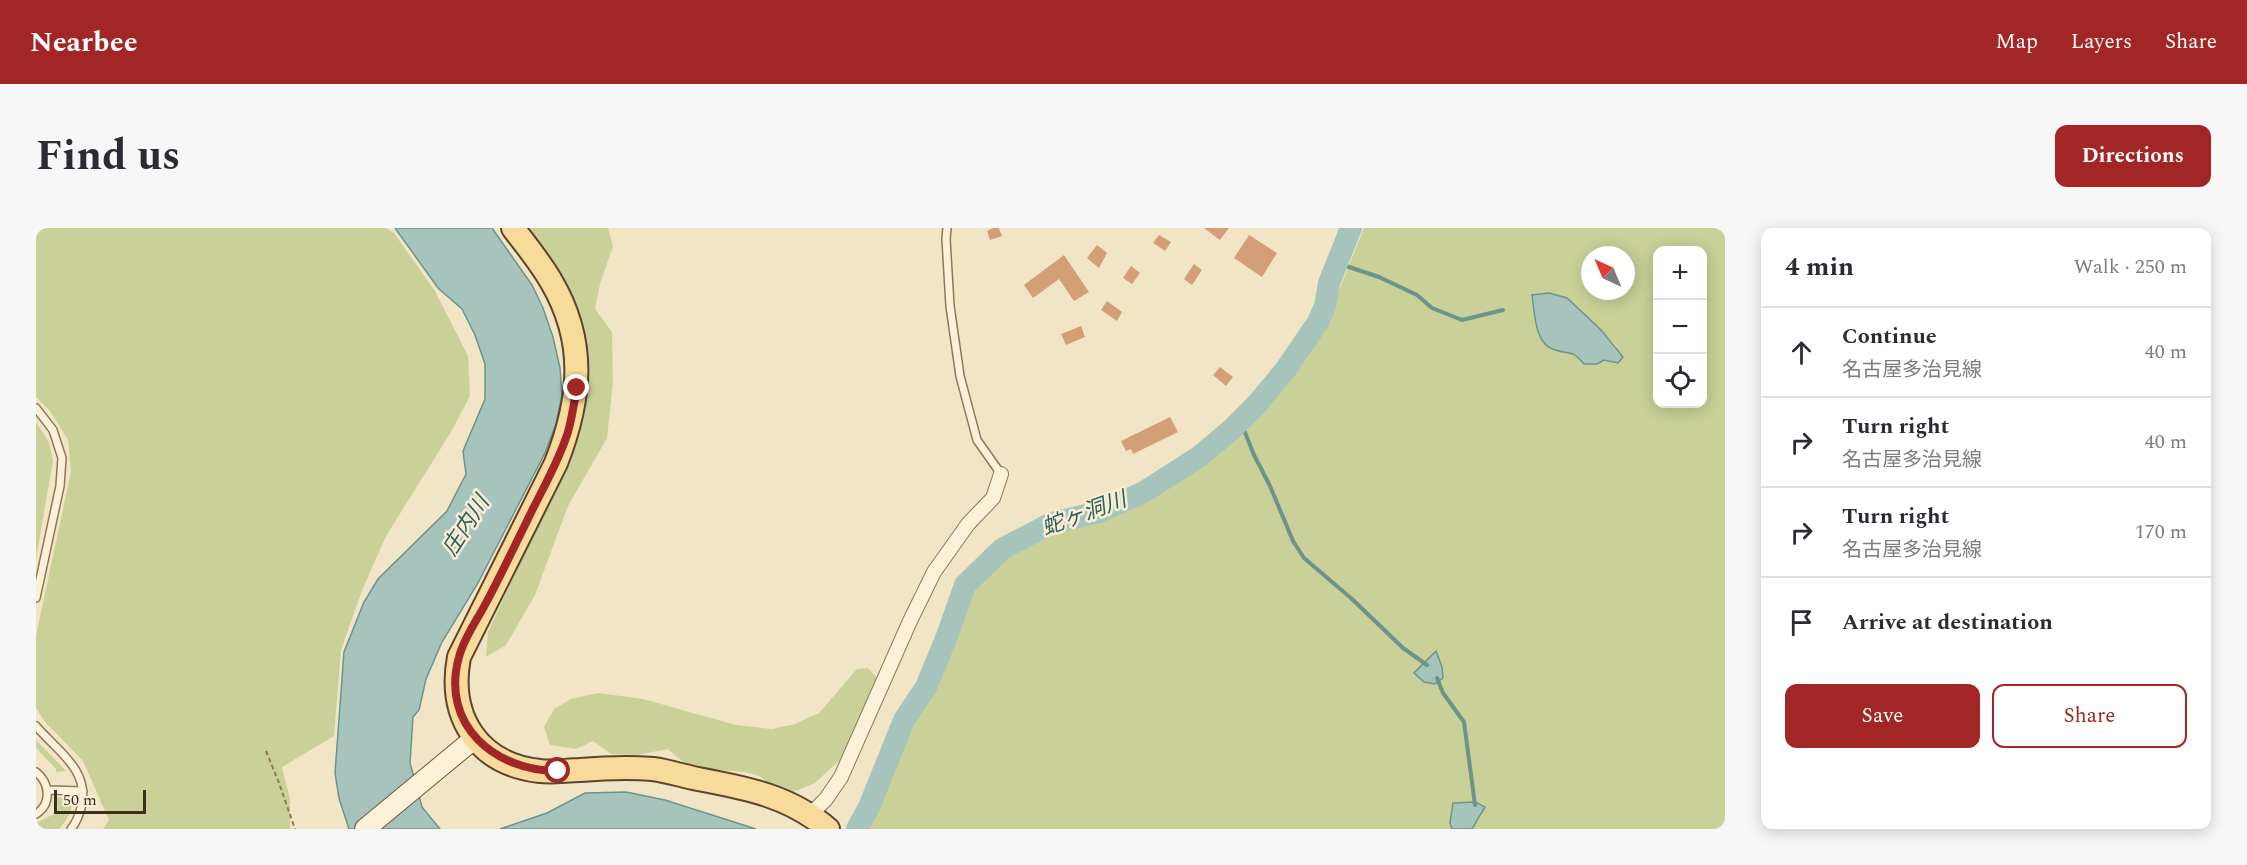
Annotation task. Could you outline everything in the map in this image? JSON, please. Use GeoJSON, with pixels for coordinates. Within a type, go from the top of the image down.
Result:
{"type":"FeatureCollection","features":[{"type":"Feature","properties":{"kind":"main road"},"geometry":{"type":"LineString","coordinates":[[513,228],[551,280],[564,306],[572,333],[577,388],[568,432],[556,463],[459,657],[455,676],[458,702],[467,727],[485,748],[525,768],[540,771],[654,770],[747,788],[783,800],[819,822]]}},
{"type":"Feature","properties":{"kind":"street"},"geometry":{"type":"LineString","coordinates":[[819,822],[826,799],[841,777],[934,572],[968,524],[993,498],[1001,474]]}},
{"type":"Feature","properties":{"kind":"street"},"geometry":{"type":"LineString","coordinates":[[365,829],[475,738]]}},
{"type":"Feature","properties":{"kind":"lane"},"geometry":{"type":"LineString","coordinates":[[947,228],[950,306],[960,376],[977,440],[1001,474]]}},
{"type":"Feature","properties":{"kind":"lane"},"geometry":{"type":"LineString","coordinates":[[36,408],[53,430],[62,458],[60,486],[36,598]]}},
{"type":"Feature","properties":{"kind":"lane"},"geometry":{"type":"LineString","coordinates":[[36,726],[72,762],[80,779],[83,791],[79,815],[71,829]]}},
{"type":"Feature","properties":{"kind":"lane"},"geometry":{"type":"LineString","coordinates":[[36,772],[45,782],[48,790],[45,805],[36,814]]}},
{"type":"Feature","properties":{"kind":"lane"},"geometry":{"type":"LineString","coordinates":[[48,790],[83,791]]}},
{"type":"Feature","properties":{"kind":"path"},"geometry":{"type":"LineString","coordinates":[[266,751],[295,829]]}},
{"type":"Feature","properties":{"kind":"green space"},"geometry":{"type":"Polygon","coordinates":[[[36,228],[386,228],[394,233],[435,291],[468,356],[470,396],[451,432],[386,536],[363,588],[341,650],[334,736],[282,767],[290,799],[290,829],[103,829],[109,820],[83,761],[45,722],[36,708],[36,636],[71,471],[68,440],[50,411],[36,397],[36,228]]]}},
{"type":"Feature","properties":{"kind":"green space"},"geometry":{"type":"Polygon","coordinates":[[[527,228],[608,228],[613,246],[600,284],[595,309],[612,332],[613,381],[607,438],[568,506],[535,595],[506,645],[486,657],[488,632],[556,487],[581,422],[586,386],[564,285],[527,228]]]}},
{"type":"Feature","properties":{"kind":"green space"},"geometry":{"type":"Polygon","coordinates":[[[1364,228],[1725,228],[1725,829],[1472,829],[1482,815],[1450,823],[1452,829],[864,829],[907,733],[941,674],[968,592],[997,564],[1034,537],[1114,515],[1195,466],[1264,408],[1322,332],[1364,228]],[[1567,298],[1556,351],[1574,353],[1597,364],[1617,347],[1567,298]]]}},
{"type":"Feature","properties":{"kind":"green space"},"geometry":{"type":"Polygon","coordinates":[[[36,422],[49,442],[53,461],[36,559],[36,422]]]}},
{"type":"Feature","properties":{"kind":"green space"},"geometry":{"type":"Polygon","coordinates":[[[868,668],[878,679],[845,755],[815,783],[793,792],[775,788],[761,777],[746,772],[693,768],[668,749],[637,755],[611,754],[593,741],[576,749],[550,745],[544,727],[554,709],[571,699],[598,693],[643,699],[736,725],[772,729],[795,724],[819,713],[857,669],[868,668]]]}},
{"type":"Feature","properties":{"kind":"green space"},"geometry":{"type":"Polygon","coordinates":[[[36,740],[66,771],[56,772],[56,769],[36,748],[36,740]]]}},
{"type":"Feature","properties":{"kind":"green space"},"geometry":{"type":"Polygon","coordinates":[[[57,797],[65,798],[71,805],[66,820],[59,829],[36,829],[36,823],[58,812],[57,797]]]}},
{"type":"Feature","properties":{"kind":"water","name":"庄内川"},"geometry":{"type":"Polygon","coordinates":[[[395,228],[492,228],[532,285],[543,308],[560,368],[562,395],[556,424],[545,453],[478,583],[442,642],[426,679],[419,710],[413,717],[410,763],[422,807],[440,829],[349,829],[339,798],[335,773],[344,652],[364,602],[378,579],[447,511],[466,474],[463,451],[485,399],[485,364],[475,335],[462,309],[438,288],[395,228]]]}},
{"type":"Feature","properties":{"kind":"water"},"geometry":{"type":"Polygon","coordinates":[[[1549,293],[1567,298],[1601,330],[1623,357],[1618,363],[1604,360],[1597,364],[1584,364],[1574,354],[1548,347],[1539,335],[1532,295],[1549,293]]]}},
{"type":"Feature","properties":{"kind":"water"},"geometry":{"type":"Polygon","coordinates":[[[1436,651],[1443,678],[1435,684],[1424,682],[1414,673],[1436,651]]]}},
{"type":"Feature","properties":{"kind":"water"},"geometry":{"type":"Polygon","coordinates":[[[626,792],[665,800],[756,829],[500,829],[547,813],[585,793],[626,792]]]}},
{"type":"Feature","properties":{"kind":"water"},"geometry":{"type":"Polygon","coordinates":[[[1475,802],[1485,807],[1472,829],[1452,829],[1450,823],[1453,803],[1475,802]]]}},
{"type":"Feature","properties":{"kind":"building"},"geometry":{"type":"Polygon","coordinates":[[[999,228],[1002,236],[990,240],[987,231],[999,228]]]}},
{"type":"Feature","properties":{"kind":"building"},"geometry":{"type":"Polygon","coordinates":[[[1204,228],[1229,228],[1220,240],[1204,228]]]}},
{"type":"Feature","properties":{"kind":"building"},"geometry":{"type":"Polygon","coordinates":[[[1159,235],[1171,242],[1165,251],[1153,243],[1159,235]]]}},
{"type":"Feature","properties":{"kind":"building"},"geometry":{"type":"Polygon","coordinates":[[[1249,235],[1277,253],[1262,277],[1234,258],[1249,235]]]}},
{"type":"Feature","properties":{"kind":"building"},"geometry":{"type":"Polygon","coordinates":[[[1097,245],[1107,253],[1099,268],[1087,258],[1097,245]]]}},
{"type":"Feature","properties":{"kind":"building"},"geometry":{"type":"Polygon","coordinates":[[[1064,255],[1089,292],[1074,301],[1059,279],[1033,298],[1024,285],[1064,255]]]}},
{"type":"Feature","properties":{"kind":"building"},"geometry":{"type":"Polygon","coordinates":[[[1194,264],[1202,270],[1192,285],[1184,279],[1194,264]]]}},
{"type":"Feature","properties":{"kind":"building"},"geometry":{"type":"Polygon","coordinates":[[[1131,266],[1140,273],[1132,284],[1123,278],[1131,266]]]}},
{"type":"Feature","properties":{"kind":"building"},"geometry":{"type":"Polygon","coordinates":[[[1107,301],[1122,312],[1117,321],[1101,310],[1107,301]]]}},
{"type":"Feature","properties":{"kind":"building"},"geometry":{"type":"Polygon","coordinates":[[[1081,326],[1085,337],[1066,345],[1061,334],[1081,326]]]}},
{"type":"Feature","properties":{"kind":"building"},"geometry":{"type":"Polygon","coordinates":[[[1220,367],[1233,377],[1226,386],[1213,375],[1220,367]]]}},
{"type":"Feature","properties":{"kind":"building"},"geometry":{"type":"Polygon","coordinates":[[[1170,417],[1178,432],[1133,454],[1131,449],[1126,451],[1121,441],[1170,417]]]}},
{"type":"Feature","properties":{"kind":"waterway","name":"蛇ヶ洞川"},"geometry":{"type":"LineString","coordinates":[[857,829],[869,807],[904,720],[926,687],[965,585],[1002,549],[1052,523],[1099,512],[1144,492],[1200,456],[1231,430],[1257,404],[1286,369],[1318,322],[1325,306],[1329,283],[1351,228]]}},
{"type":"Feature","properties":{"kind":"waterway"},"geometry":{"type":"LineString","coordinates":[[1337,263],[1379,277],[1417,295],[1432,308],[1462,320],[1503,310]]}},
{"type":"Feature","properties":{"kind":"waterway"},"geometry":{"type":"LineString","coordinates":[[1238,422],[1270,486],[1293,541],[1304,558],[1352,599],[1403,648],[1427,665]]}},
{"type":"Feature","properties":{"kind":"waterway"},"geometry":{"type":"LineString","coordinates":[[1437,678],[1443,693],[1464,722],[1475,805]]}},
{"type":"Feature","properties":{"kind":"route"},"geometry":{"type":"LineString","coordinates":[[558,771],[540,771],[512,764],[485,748],[467,727],[455,690],[455,676],[465,641],[556,463],[568,432],[577,388]]}}]}
